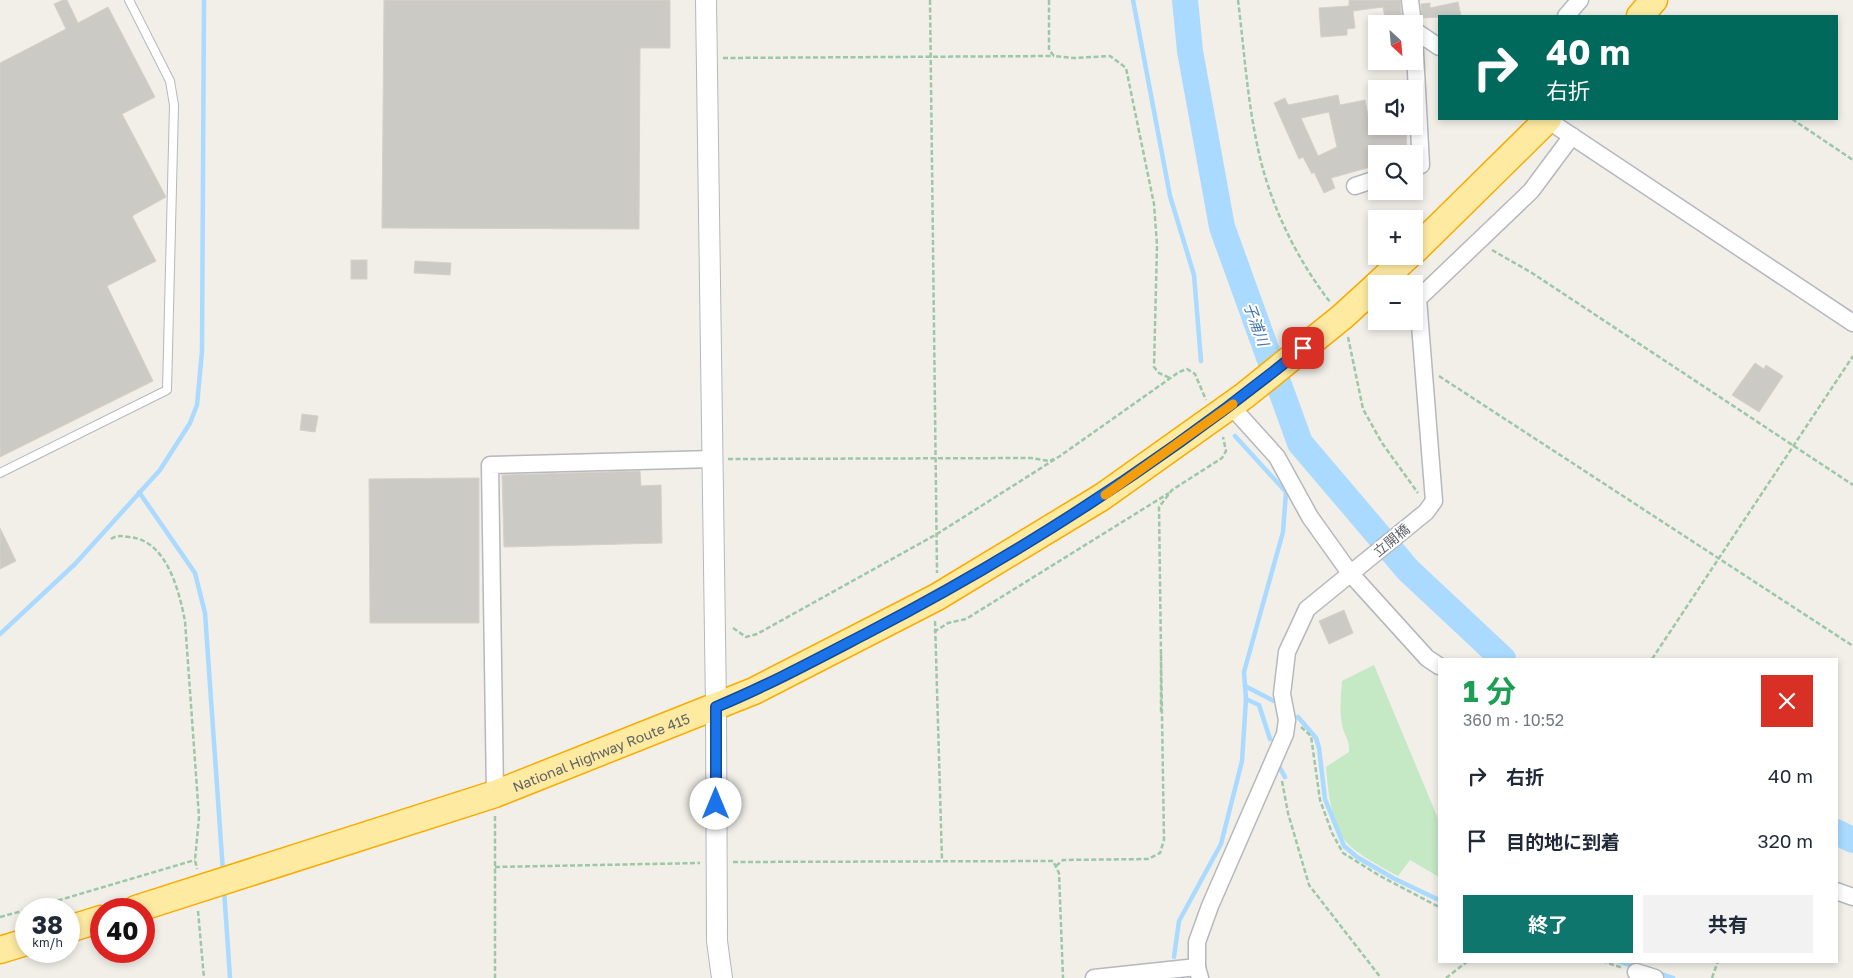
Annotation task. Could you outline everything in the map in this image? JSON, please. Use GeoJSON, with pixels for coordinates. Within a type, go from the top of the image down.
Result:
{"type":"FeatureCollection","features":[{"type":"Feature","properties":{"kind":"highway"},"geometry":{"type":"LineString","coordinates":[[1641,15],[1654,0]]}},
{"type":"Feature","properties":{"kind":"highway"},"geometry":{"type":"LineString","coordinates":[[1423,242],[1546,120]]}},
{"type":"Feature","properties":{"kind":"highway","name":"National Highway Route 415"},"geometry":{"type":"LineString","coordinates":[[1388,275],[1398,265]]}},
{"type":"Feature","properties":{"kind":"highway","name":"National Highway Route 415"},"geometry":{"type":"LineString","coordinates":[[155,903],[495,794],[754,691],[937,597],[1102,497],[1338,320],[1368,293]]}},
{"type":"Feature","properties":{"kind":"highway"},"geometry":{"type":"LineString","coordinates":[[0,950],[15,945]]}},
{"type":"Feature","properties":{"kind":"street"},"geometry":{"type":"LineString","coordinates":[[706,0],[716,707],[717,942],[722,978]]}},
{"type":"Feature","properties":{"kind":"street"},"geometry":{"type":"LineString","coordinates":[[1410,0],[1412,15]]}},
{"type":"Feature","properties":{"kind":"street"},"geometry":{"type":"LineString","coordinates":[[1567,15],[1580,0]]}},
{"type":"Feature","properties":{"kind":"street"},"geometry":{"type":"LineString","coordinates":[[1423,36],[1438,46]]}},
{"type":"Feature","properties":{"kind":"street"},"geometry":{"type":"LineString","coordinates":[[1416,70],[1420,145]]}},
{"type":"Feature","properties":{"kind":"street"},"geometry":{"type":"LineString","coordinates":[[1548,120],[1853,323]]}},
{"type":"Feature","properties":{"kind":"street"},"geometry":{"type":"LineString","coordinates":[[1433,495],[1418,299],[1531,191],[1572,136]]}},
{"type":"Feature","properties":{"kind":"street"},"geometry":{"type":"LineString","coordinates":[[1355,186],[1368,182]]}},
{"type":"Feature","properties":{"kind":"street"},"geometry":{"type":"LineString","coordinates":[[1228,403],[1277,457],[1310,517],[1352,571],[1427,658],[1438,665]]}},
{"type":"Feature","properties":{"kind":"street"},"geometry":{"type":"LineString","coordinates":[[495,794],[490,464],[712,459]]}},
{"type":"Feature","properties":{"kind":"street","name":"立開橋"},"geometry":{"type":"LineString","coordinates":[[1287,720],[1282,694],[1287,652],[1308,609],[1426,512],[1432,506],[1433,495]]}},
{"type":"Feature","properties":{"kind":"street"},"geometry":{"type":"LineString","coordinates":[[1094,978],[1198,972],[1197,942],[1210,906],[1285,734],[1287,720]]}},
{"type":"Feature","properties":{"kind":"street"},"geometry":{"type":"LineString","coordinates":[[1838,892],[1853,897]]}},
{"type":"Feature","properties":{"kind":"street"},"geometry":{"type":"LineString","coordinates":[[1636,972],[1655,978]]}},
{"type":"Feature","properties":{"kind":"lane"},"geometry":{"type":"LineString","coordinates":[[0,473],[167,390],[174,105],[170,81],[129,0]]}},
{"type":"Feature","properties":{"kind":"path"},"geometry":{"type":"LineString","coordinates":[[930,0],[937,597]]}},
{"type":"Feature","properties":{"kind":"path"},"geometry":{"type":"LineString","coordinates":[[1049,0],[1049,50],[1054,56]]}},
{"type":"Feature","properties":{"kind":"path"},"geometry":{"type":"LineString","coordinates":[[1238,0],[1255,130],[1268,182],[1280,217],[1302,260],[1348,336],[1362,409],[1382,443],[1415,490],[1423,497],[1433,495]]}},
{"type":"Feature","properties":{"kind":"path"},"geometry":{"type":"LineString","coordinates":[[706,58],[1054,56],[1074,58],[1110,56],[1126,68],[1154,204],[1157,245],[1154,367],[1159,374],[1170,378]]}},
{"type":"Feature","properties":{"kind":"path"},"geometry":{"type":"LineString","coordinates":[[1793,120],[1853,160]]}},
{"type":"Feature","properties":{"kind":"path"},"geometry":{"type":"LineString","coordinates":[[1477,242],[1532,274],[1853,485]]}},
{"type":"Feature","properties":{"kind":"path"},"geometry":{"type":"LineString","coordinates":[[1653,658],[1853,356]]}},
{"type":"Feature","properties":{"kind":"path"},"geometry":{"type":"LineString","coordinates":[[1424,365],[1853,646]]}},
{"type":"Feature","properties":{"kind":"path"},"geometry":{"type":"LineString","coordinates":[[714,627],[731,627],[746,637],[757,634],[937,534],[1060,456],[1170,378],[1187,369],[1228,403]]}},
{"type":"Feature","properties":{"kind":"path"},"geometry":{"type":"LineString","coordinates":[[942,860],[934,632],[948,623],[966,619],[1170,493],[1222,458],[1226,451],[1223,436]]}},
{"type":"Feature","properties":{"kind":"path"},"geometry":{"type":"LineString","coordinates":[[712,459],[1031,458],[1049,461],[1060,456]]}},
{"type":"Feature","properties":{"kind":"path"},"geometry":{"type":"LineString","coordinates":[[1161,713],[1159,507],[1170,493]]}},
{"type":"Feature","properties":{"kind":"path"},"geometry":{"type":"LineString","coordinates":[[65,898],[195,860],[198,817],[185,621],[181,600],[173,578],[160,556],[148,542],[135,537],[117,536],[111,539]]}},
{"type":"Feature","properties":{"kind":"path"},"geometry":{"type":"LineString","coordinates":[[1056,866],[1062,860],[1148,858],[1160,853],[1164,840],[1161,684]]}},
{"type":"Feature","properties":{"kind":"path"},"geometry":{"type":"LineString","coordinates":[[1287,720],[1295,722],[1311,736],[1320,800],[1332,833],[1343,852],[1380,876],[1438,906]]}},
{"type":"Feature","properties":{"kind":"path"},"geometry":{"type":"LineString","coordinates":[[1269,772],[1281,778],[1288,813],[1309,885],[1381,978]]}},
{"type":"Feature","properties":{"kind":"path"},"geometry":{"type":"LineString","coordinates":[[495,794],[495,978]]}},
{"type":"Feature","properties":{"kind":"path"},"geometry":{"type":"LineString","coordinates":[[495,867],[716,862],[1053,861],[1059,873],[1063,978]]}},
{"type":"Feature","properties":{"kind":"path"},"geometry":{"type":"LineString","coordinates":[[204,888],[197,913],[204,978]]}},
{"type":"Feature","properties":{"kind":"path"},"geometry":{"type":"LineString","coordinates":[[0,917],[15,913]]}},
{"type":"Feature","properties":{"kind":"path"},"geometry":{"type":"LineString","coordinates":[[1446,978],[1465,963]]}},
{"type":"Feature","properties":{"kind":"path"},"geometry":{"type":"LineString","coordinates":[[1608,963],[1636,972]]}},
{"type":"Feature","properties":{"kind":"path"},"geometry":{"type":"LineString","coordinates":[[1712,978],[1717,963]]}},
{"type":"Feature","properties":{"kind":"green space"},"geometry":{"type":"Polygon","coordinates":[[[1374,665],[1438,819],[1438,876],[1410,860],[1398,876],[1356,851],[1346,842],[1341,834],[1329,796],[1326,767],[1349,752],[1341,717],[1342,681],[1374,665]]]}},
{"type":"Feature","properties":{"kind":"building"},"geometry":{"type":"Polygon","coordinates":[[[67,0],[78,23],[108,7],[155,97],[122,114],[166,197],[132,216],[156,261],[107,286],[153,381],[0,457],[0,63],[66,29],[54,4],[67,0]]]}},
{"type":"Feature","properties":{"kind":"building"},"geometry":{"type":"Polygon","coordinates":[[[384,0],[670,0],[670,48],[640,48],[639,229],[382,228],[384,0]]]}},
{"type":"Feature","properties":{"kind":"building"},"geometry":{"type":"Polygon","coordinates":[[[1349,0],[1400,0],[1401,15],[1384,15],[1383,7],[1353,11],[1355,28],[1347,29],[1347,35],[1321,37],[1319,8],[1349,6],[1349,0]]]}},
{"type":"Feature","properties":{"kind":"building"},"geometry":{"type":"Polygon","coordinates":[[[1458,2],[1461,15],[1438,15],[1438,17],[1423,18],[1421,4],[1430,3],[1430,8],[1458,2]]]}},
{"type":"Feature","properties":{"kind":"building"},"geometry":{"type":"Polygon","coordinates":[[[1338,95],[1340,105],[1365,100],[1368,116],[1368,135],[1406,135],[1407,145],[1368,145],[1368,168],[1331,178],[1335,188],[1324,193],[1314,172],[1312,174],[1303,157],[1299,159],[1274,103],[1285,98],[1288,105],[1338,95]],[[1329,112],[1301,118],[1318,156],[1337,147],[1329,112]]]}},
{"type":"Feature","properties":{"kind":"building"},"geometry":{"type":"Polygon","coordinates":[[[351,260],[367,260],[367,279],[351,279],[351,260]]]}},
{"type":"Feature","properties":{"kind":"building"},"geometry":{"type":"Polygon","coordinates":[[[415,261],[451,263],[450,275],[414,273],[415,261]]]}},
{"type":"Feature","properties":{"kind":"building"},"geometry":{"type":"Polygon","coordinates":[[[1755,363],[1764,369],[1766,365],[1783,376],[1759,412],[1732,395],[1755,363]]]}},
{"type":"Feature","properties":{"kind":"building"},"geometry":{"type":"Polygon","coordinates":[[[302,414],[318,416],[315,432],[300,430],[302,414]]]}},
{"type":"Feature","properties":{"kind":"building"},"geometry":{"type":"Polygon","coordinates":[[[640,471],[641,486],[661,485],[662,543],[504,547],[502,475],[640,471]]]}},
{"type":"Feature","properties":{"kind":"building"},"geometry":{"type":"Polygon","coordinates":[[[479,478],[479,623],[370,623],[369,479],[479,478]]]}},
{"type":"Feature","properties":{"kind":"building"},"geometry":{"type":"Polygon","coordinates":[[[0,528],[16,561],[0,569],[0,528]]]}},
{"type":"Feature","properties":{"kind":"building"},"geometry":{"type":"Polygon","coordinates":[[[1344,610],[1353,633],[1329,644],[1319,621],[1344,610]]]}},
{"type":"Feature","properties":{"kind":"waterway"},"geometry":{"type":"LineString","coordinates":[[0,634],[75,564],[160,470],[190,423],[197,405],[202,351],[204,0]]}},
{"type":"Feature","properties":{"kind":"waterway"},"geometry":{"type":"LineString","coordinates":[[1133,0],[1170,196],[1194,275],[1201,361]]}},
{"type":"Feature","properties":{"kind":"waterway","name":"子浦川"},"geometry":{"type":"LineString","coordinates":[[1185,0],[1190,51],[1222,227],[1300,443],[1408,570],[1502,658]]}},
{"type":"Feature","properties":{"kind":"waterway"},"geometry":{"type":"LineString","coordinates":[[1174,957],[1179,921],[1221,844],[1242,761],[1246,699],[1244,672],[1283,532],[1286,492],[1235,436]]}},
{"type":"Feature","properties":{"kind":"waterway"},"geometry":{"type":"LineString","coordinates":[[139,492],[195,573],[205,613],[223,872]]}},
{"type":"Feature","properties":{"kind":"waterway"},"geometry":{"type":"LineString","coordinates":[[1245,686],[1274,701]]}},
{"type":"Feature","properties":{"kind":"waterway"},"geometry":{"type":"LineString","coordinates":[[1246,699],[1259,705],[1270,739]]}},
{"type":"Feature","properties":{"kind":"waterway"},"geometry":{"type":"LineString","coordinates":[[1298,717],[1316,738],[1319,748],[1325,799],[1344,846],[1357,857],[1393,878],[1438,900]]}},
{"type":"Feature","properties":{"kind":"waterway"},"geometry":{"type":"LineString","coordinates":[[1278,765],[1285,777]]}},
{"type":"Feature","properties":{"kind":"waterway","name":"子浦川"},"geometry":{"type":"LineString","coordinates":[[1838,833],[1853,840]]}},
{"type":"Feature","properties":{"kind":"waterway"},"geometry":{"type":"LineString","coordinates":[[224,889],[230,978]]}},
{"type":"Feature","properties":{"kind":"waterway"},"geometry":{"type":"LineString","coordinates":[[1624,963],[1636,967]]}},
{"type":"Feature","properties":{"kind":"waterway"},"geometry":{"type":"LineString","coordinates":[[1658,973],[1673,978]]}},
{"type":"Feature","properties":{"kind":"slow traffic"},"geometry":{"type":"LineString","coordinates":[[1105,495],[1233,404]]}},
{"type":"Feature","properties":{"kind":"route"},"geometry":{"type":"LineString","coordinates":[[716,804],[716,707],[754,691],[937,597],[1102,497],[1231,406],[1303,348]]}}]}
